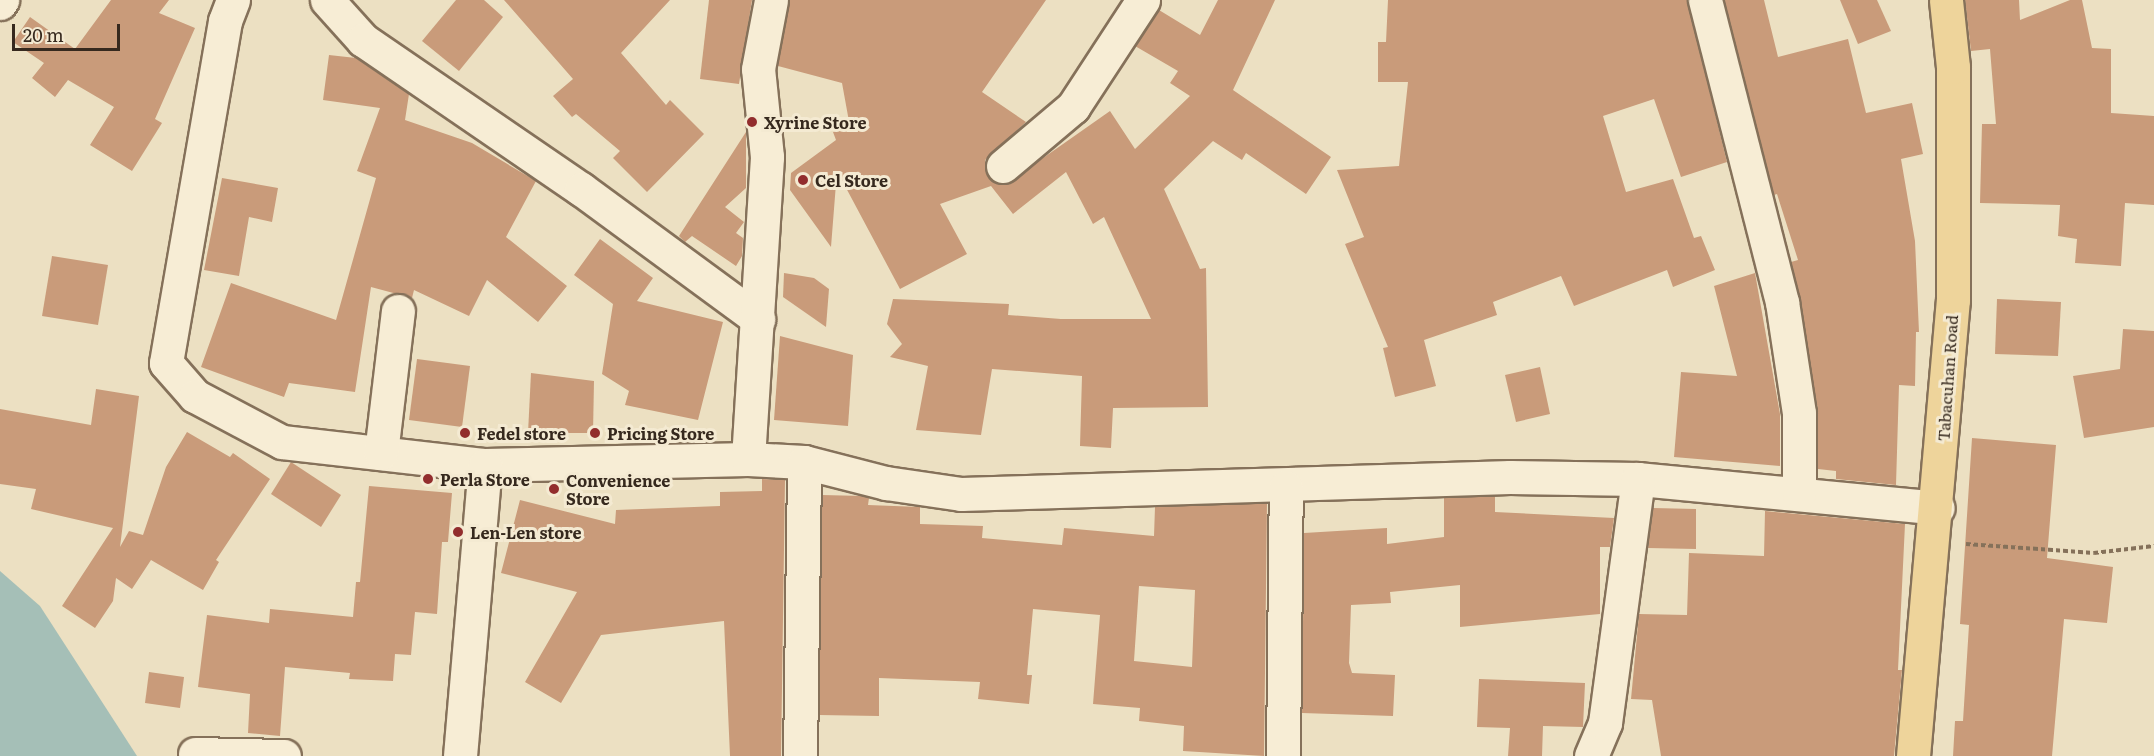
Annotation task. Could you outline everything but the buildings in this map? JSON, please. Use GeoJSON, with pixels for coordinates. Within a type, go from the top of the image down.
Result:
{"type":"FeatureCollection","features":[{"type":"Feature","properties":{"kind":"main road","name":"Tabacuhan Road"},"geometry":{"type":"LineString","coordinates":[[1913,756],[1938,508],[1953,300],[1953,67],[1946,0]]}},
{"type":"Feature","properties":{"kind":"street"},"geometry":{"type":"LineString","coordinates":[[233,0],[225,21],[166,363],[195,396],[282,442],[485,465],[748,459],[804,462],[886,483],[961,494],[1286,487],[1510,477],[1638,479],[1938,508]]}},
{"type":"Feature","properties":{"kind":"street"},"geometry":{"type":"LineString","coordinates":[[327,0],[363,40],[581,189],[758,319]]}},
{"type":"Feature","properties":{"kind":"street"},"geometry":{"type":"LineString","coordinates":[[748,459],[767,157],[758,69],[771,0]]}},
{"type":"Feature","properties":{"kind":"street"},"geometry":{"type":"LineString","coordinates":[[1003,166],[1073,107],[1143,0]]}},
{"type":"Feature","properties":{"kind":"street"},"geometry":{"type":"LineString","coordinates":[[1705,0],[1782,302],[1799,413],[1799,494]]}},
{"type":"Feature","properties":{"kind":"street"},"geometry":{"type":"LineString","coordinates":[[381,453],[398,311]]}},
{"type":"Feature","properties":{"kind":"street"},"geometry":{"type":"LineString","coordinates":[[800,756],[804,462]]}},
{"type":"Feature","properties":{"kind":"street"},"geometry":{"type":"LineString","coordinates":[[460,756],[485,465]]}},
{"type":"Feature","properties":{"kind":"street"},"geometry":{"type":"LineString","coordinates":[[1591,756],[1605,723],[1638,479]]}},
{"type":"Feature","properties":{"kind":"street"},"geometry":{"type":"LineString","coordinates":[[1283,756],[1286,487]]}},
{"type":"Feature","properties":{"kind":"street"},"geometry":{"type":"LineString","coordinates":[[195,754],[284,756]]}},
{"type":"Feature","properties":{"kind":"path"},"geometry":{"type":"LineString","coordinates":[[1935,542],[2094,553],[2154,546]]}},
{"type":"Feature","properties":{"kind":"water"},"geometry":{"type":"Polygon","coordinates":[[[0,571],[40,606],[137,756],[0,756],[0,571]]]}},
{"type":"Feature","properties":{"kind":"place","name":"Xyrine Store"},"geometry":{"type":"Point","coordinates":[752,122]}},
{"type":"Feature","properties":{"kind":"place","name":"Cel Store"},"geometry":{"type":"Point","coordinates":[803,180]}},
{"type":"Feature","properties":{"kind":"place","name":"Fedel store"},"geometry":{"type":"Point","coordinates":[465,433]}},
{"type":"Feature","properties":{"kind":"place","name":"Pricing Store"},"geometry":{"type":"Point","coordinates":[595,433]}},
{"type":"Feature","properties":{"kind":"place","name":"Perla Store"},"geometry":{"type":"Point","coordinates":[428,479]}},
{"type":"Feature","properties":{"kind":"place","name":"Convenience Store"},"geometry":{"type":"Point","coordinates":[554,489]}},
{"type":"Feature","properties":{"kind":"place","name":"Len-Len store"},"geometry":{"type":"Point","coordinates":[458,532]}}]}
